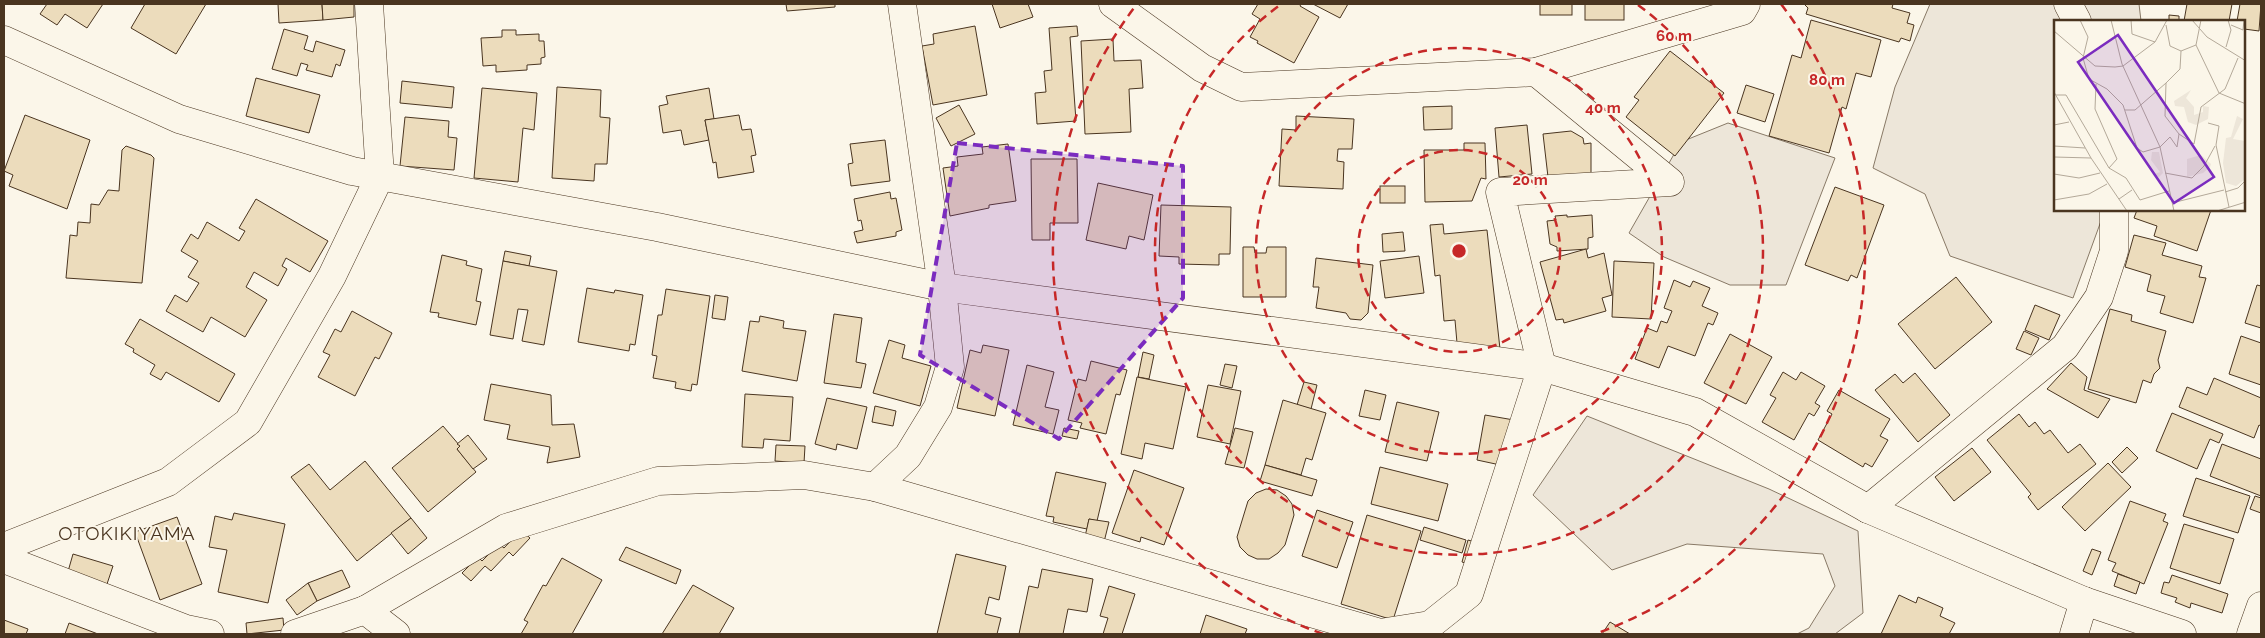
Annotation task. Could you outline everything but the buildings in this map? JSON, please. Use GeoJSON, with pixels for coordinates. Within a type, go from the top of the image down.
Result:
{"type":"FeatureCollection","features":[{"type":"Feature","properties":{"kind":"street"},"geometry":{"type":"LineString","coordinates":[[4,548],[168,482],[248,422],[332,276],[380,176],[369,4]]}},
{"type":"Feature","properties":{"kind":"street"},"geometry":{"type":"LineString","coordinates":[[875,487],[908,456],[938,407],[950,367],[942,287],[902,4]]}},
{"type":"Feature","properties":{"kind":"street"},"geometry":{"type":"LineString","coordinates":[[1113,4],[1202,68],[1240,87],[1536,72],[1742,11],[1746,4]]}},
{"type":"Feature","properties":{"kind":"street"},"geometry":{"type":"LineString","coordinates":[[2068,4],[2077,20]]}},
{"type":"Feature","properties":{"kind":"street"},"geometry":{"type":"LineString","coordinates":[[4,40],[179,119],[352,171],[657,228],[942,287],[1542,367],[1695,412],[1868,509],[2084,602],[2182,634]]}},
{"type":"Feature","properties":{"kind":"street"},"geometry":{"type":"LineString","coordinates":[[295,634],[365,610],[506,528],[658,481],[804,475],[875,487],[1380,633],[1430,625],[1469,594],[1542,367],[1500,192],[1670,182],[1536,72]]}},
{"type":"Feature","properties":{"kind":"street"},"geometry":{"type":"LineString","coordinates":[[1868,509],[2064,347],[2099,298],[2114,251],[2114,211]]}},
{"type":"Feature","properties":{"kind":"street"},"geometry":{"type":"LineString","coordinates":[[4,559],[186,629],[210,634]]}},
{"type":"Feature","properties":{"kind":"street"},"geometry":{"type":"LineString","coordinates":[[2074,634],[2084,602]]}},
{"type":"Feature","properties":{"kind":"street"},"geometry":{"type":"LineString","coordinates":[[2251,634],[2261,606]]}},
{"type":"Feature","properties":{"kind":"street"},"geometry":{"type":"LineString","coordinates":[[365,610],[396,634]]}},
{"type":"Feature","properties":{"kind":"highlighted area"},"geometry":{"type":"Polygon","coordinates":[[[957,143],[1183,166],[1183,298],[1059,439],[920,355],[957,143]]]}},
{"type":"Feature","properties":{"kind":"shaded area"},"geometry":{"type":"Polygon","coordinates":[[[1930,4],[2139,4],[2141,20],[2054,20],[2054,211],[2105,211],[2073,298],[1950,256],[1925,194],[1873,168],[1895,87],[1930,4]]]}},
{"type":"Feature","properties":{"kind":"shaded area"},"geometry":{"type":"Polygon","coordinates":[[[1728,123],[1835,158],[1786,285],[1730,285],[1664,257],[1629,233],[1681,142],[1728,123]]]}},
{"type":"Feature","properties":{"kind":"shaded area"},"geometry":{"type":"Polygon","coordinates":[[[1587,416],[1769,489],[1858,531],[1863,613],[1835,634],[1797,634],[1809,628],[1835,586],[1823,554],[1687,544],[1612,570],[1533,495],[1587,416]]]}},
{"type":"Feature","properties":{"kind":"district","name":"OTOKIKIYAMA"},"geometry":{"type":"Point","coordinates":[127,533]}}]}
